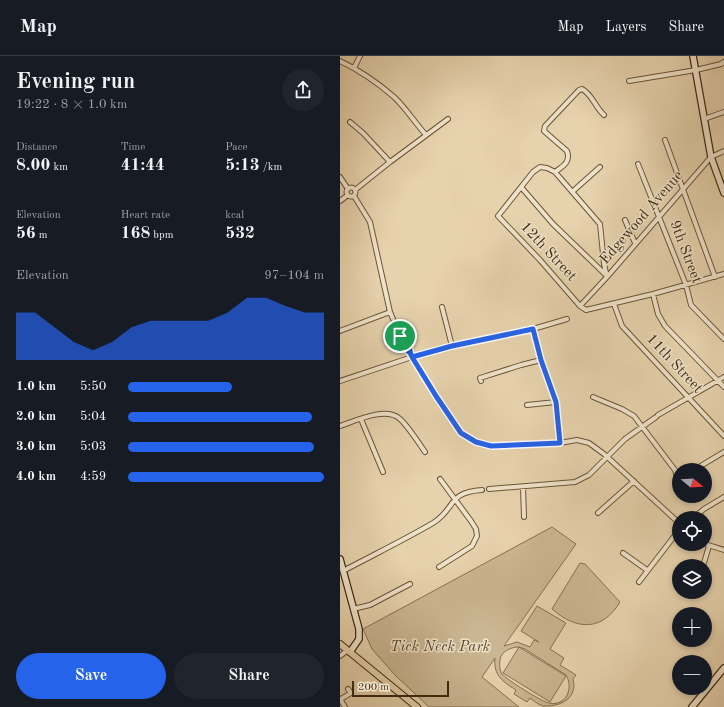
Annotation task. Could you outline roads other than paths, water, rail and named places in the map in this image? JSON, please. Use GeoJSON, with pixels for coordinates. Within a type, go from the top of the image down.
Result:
{"type":"FeatureCollection","features":[{"type":"Feature","properties":{"kind":"main road"},"geometry":{"type":"LineString","coordinates":[[340,644],[417,707]]}},
{"type":"Feature","properties":{"kind":"street"},"geometry":{"type":"LineString","coordinates":[[354,68],[360,56]]}},
{"type":"Feature","properties":{"kind":"street"},"geometry":{"type":"LineString","coordinates":[[694,56],[711,157],[724,193]]}},
{"type":"Feature","properties":{"kind":"street"},"geometry":{"type":"LineString","coordinates":[[340,61],[354,68],[393,97],[426,135]]}},
{"type":"Feature","properties":{"kind":"street"},"geometry":{"type":"LineString","coordinates":[[629,81],[696,70],[724,62]]}},
{"type":"Feature","properties":{"kind":"street"},"geometry":{"type":"LineString","coordinates":[[554,172],[566,163],[568,155],[567,151],[544,131],[545,126],[579,90],[582,89],[591,97],[597,108],[604,115]]}},
{"type":"Feature","properties":{"kind":"street"},"geometry":{"type":"LineString","coordinates":[[704,119],[724,112]]}},
{"type":"Feature","properties":{"kind":"street"},"geometry":{"type":"LineString","coordinates":[[448,119],[355,190],[356,192],[354,196],[370,222],[390,312],[400,336],[405,338],[411,349],[411,355],[461,433],[476,442],[491,446],[560,443],[577,440],[589,443],[634,481],[672,516]]}},
{"type":"Feature","properties":{"kind":"street"},"geometry":{"type":"LineString","coordinates":[[350,122],[363,133],[390,162]]}},
{"type":"Feature","properties":{"kind":"street"},"geometry":{"type":"LineString","coordinates":[[665,140],[715,277]]}},
{"type":"Feature","properties":{"kind":"street","name":"Edgewood Avenue"},"geometry":{"type":"LineString","coordinates":[[580,306],[711,157],[724,151]]}},
{"type":"Feature","properties":{"kind":"street","name":"9th Street"},"geometry":{"type":"LineString","coordinates":[[638,164],[686,285],[691,305],[724,339]]}},
{"type":"Feature","properties":{"kind":"street"},"geometry":{"type":"LineString","coordinates":[[540,167],[547,168],[554,172],[600,224],[604,264],[607,277],[553,224],[521,187],[540,167]]}},
{"type":"Feature","properties":{"kind":"street"},"geometry":{"type":"LineString","coordinates":[[572,192],[600,167]]}},
{"type":"Feature","properties":{"kind":"street"},"geometry":{"type":"LineString","coordinates":[[340,177],[348,189],[348,195]]}},
{"type":"Feature","properties":{"kind":"street","name":"12th Street"},"geometry":{"type":"LineString","coordinates":[[521,187],[498,216],[580,306]]}},
{"type":"Feature","properties":{"kind":"street"},"geometry":{"type":"LineString","coordinates":[[348,189],[352,188],[355,190]]}},
{"type":"Feature","properties":{"kind":"street"},"geometry":{"type":"LineString","coordinates":[[340,200],[348,195],[351,197],[354,196]]}},
{"type":"Feature","properties":{"kind":"street"},"geometry":{"type":"LineString","coordinates":[[624,220],[634,244]]}},
{"type":"Feature","properties":{"kind":"street"},"geometry":{"type":"LineString","coordinates":[[580,306],[586,310],[614,304],[724,274]]}},
{"type":"Feature","properties":{"kind":"street"},"geometry":{"type":"LineString","coordinates":[[653,294],[658,314],[664,326],[724,387]]}},
{"type":"Feature","properties":{"kind":"street","name":"11th Street"},"geometry":{"type":"LineString","coordinates":[[614,304],[622,326],[724,436]]}},
{"type":"Feature","properties":{"kind":"street"},"geometry":{"type":"LineString","coordinates":[[442,307],[452,346]]}},
{"type":"Feature","properties":{"kind":"street"},"geometry":{"type":"LineString","coordinates":[[340,332],[390,312]]}},
{"type":"Feature","properties":{"kind":"street"},"geometry":{"type":"LineString","coordinates":[[340,381],[411,355],[533,329],[567,319]]}},
{"type":"Feature","properties":{"kind":"street"},"geometry":{"type":"LineString","coordinates":[[533,329],[541,360],[556,402],[560,443]]}},
{"type":"Feature","properties":{"kind":"street"},"geometry":{"type":"LineString","coordinates":[[481,381],[480,378],[541,360]]}},
{"type":"Feature","properties":{"kind":"street"},"geometry":{"type":"LineString","coordinates":[[489,489],[575,482],[589,475],[608,458],[625,439],[642,426],[688,397],[724,377]]}},
{"type":"Feature","properties":{"kind":"street"},"geometry":{"type":"LineString","coordinates":[[593,397],[622,409],[634,416],[672,466]]}},
{"type":"Feature","properties":{"kind":"street"},"geometry":{"type":"LineString","coordinates":[[527,404],[556,402]]}},
{"type":"Feature","properties":{"kind":"street"},"geometry":{"type":"LineString","coordinates":[[340,426],[377,414],[393,414],[400,418],[424,452]]}},
{"type":"Feature","properties":{"kind":"street"},"geometry":{"type":"LineString","coordinates":[[361,419],[383,472]]}},
{"type":"Feature","properties":{"kind":"street"},"geometry":{"type":"LineString","coordinates":[[706,463],[724,452]]}},
{"type":"Feature","properties":{"kind":"street"},"geometry":{"type":"LineString","coordinates":[[439,567],[472,546],[477,536],[474,525],[440,479]]}},
{"type":"Feature","properties":{"kind":"street"},"geometry":{"type":"LineString","coordinates":[[598,513],[634,481]]}},
{"type":"Feature","properties":{"kind":"street"},"geometry":{"type":"LineString","coordinates":[[523,486],[524,517]]}},
{"type":"Feature","properties":{"kind":"street"},"geometry":{"type":"LineString","coordinates":[[343,571],[435,522],[455,499],[463,493],[482,490]]}},
{"type":"Feature","properties":{"kind":"street"},"geometry":{"type":"LineString","coordinates":[[702,511],[724,497]]}},
{"type":"Feature","properties":{"kind":"street"},"geometry":{"type":"LineString","coordinates":[[639,582],[672,539]]}},
{"type":"Feature","properties":{"kind":"street"},"geometry":{"type":"LineString","coordinates":[[712,546],[724,550]]}},
{"type":"Feature","properties":{"kind":"street"},"geometry":{"type":"LineString","coordinates":[[623,553],[647,570]]}},
{"type":"Feature","properties":{"kind":"street"},"geometry":{"type":"LineString","coordinates":[[340,559],[360,634],[357,643],[349,651],[340,656]]}},
{"type":"Feature","properties":{"kind":"street"},"geometry":{"type":"LineString","coordinates":[[353,609],[370,605],[410,584]]}},
{"type":"Feature","properties":{"kind":"street"},"geometry":{"type":"LineString","coordinates":[[692,707],[724,668]]}},
{"type":"Feature","properties":{"kind":"street"},"geometry":{"type":"LineString","coordinates":[[345,707],[341,699],[351,693],[348,689]]}},
{"type":"Feature","properties":{"kind":"park label","name":"Tick Neck Park"},"geometry":{"type":"Point","coordinates":[440,647]}}]}
